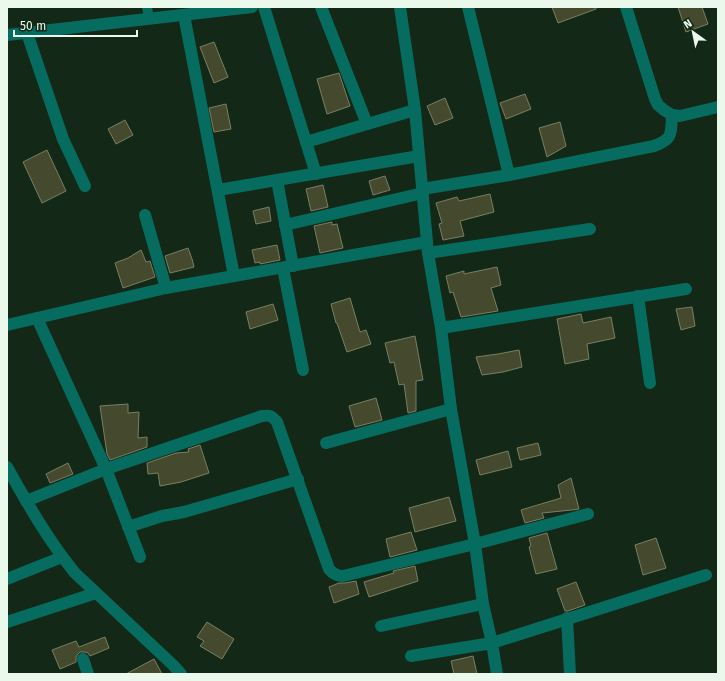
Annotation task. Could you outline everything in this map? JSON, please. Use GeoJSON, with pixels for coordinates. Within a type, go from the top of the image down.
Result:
{"type":"FeatureCollection","features":[{"type":"Feature","properties":{"kind":"street"},"geometry":{"type":"LineString","coordinates":[[7,35],[148,13],[184,15],[252,7]]}},
{"type":"Feature","properties":{"kind":"street"},"geometry":{"type":"LineString","coordinates":[[264,7],[316,174]]}},
{"type":"Feature","properties":{"kind":"street"},"geometry":{"type":"LineString","coordinates":[[320,7],[367,124]]}},
{"type":"Feature","properties":{"kind":"street"},"geometry":{"type":"LineString","coordinates":[[400,7],[415,110],[428,248],[441,328],[451,409],[475,544],[483,604],[497,674]]}},
{"type":"Feature","properties":{"kind":"street"},"geometry":{"type":"LineString","coordinates":[[468,7],[509,175]]}},
{"type":"Feature","properties":{"kind":"street"},"geometry":{"type":"LineString","coordinates":[[626,7],[658,105],[672,115],[680,116],[718,107]]}},
{"type":"Feature","properties":{"kind":"street"},"geometry":{"type":"LineString","coordinates":[[184,15],[234,276]]}},
{"type":"Feature","properties":{"kind":"street"},"geometry":{"type":"LineString","coordinates":[[26,33],[63,139],[85,186]]}},
{"type":"Feature","properties":{"kind":"street"},"geometry":{"type":"LineString","coordinates":[[306,142],[415,110]]}},
{"type":"Feature","properties":{"kind":"street"},"geometry":{"type":"LineString","coordinates":[[285,225],[423,191],[654,146],[668,139],[671,133],[672,115]]}},
{"type":"Feature","properties":{"kind":"street"},"geometry":{"type":"LineString","coordinates":[[218,190],[419,156]]}},
{"type":"Feature","properties":{"kind":"street"},"geometry":{"type":"LineString","coordinates":[[277,180],[285,225],[288,267],[304,370]]}},
{"type":"Feature","properties":{"kind":"street"},"geometry":{"type":"LineString","coordinates":[[145,215],[166,288]]}},
{"type":"Feature","properties":{"kind":"street"},"geometry":{"type":"LineString","coordinates":[[7,325],[166,288],[288,267],[428,248],[590,229]]}},
{"type":"Feature","properties":{"kind":"street"},"geometry":{"type":"LineString","coordinates":[[441,328],[686,289]]}},
{"type":"Feature","properties":{"kind":"street"},"geometry":{"type":"LineString","coordinates":[[638,296],[650,383]]}},
{"type":"Feature","properties":{"kind":"street"},"geometry":{"type":"LineString","coordinates":[[37,318],[106,469],[140,557]]}},
{"type":"Feature","properties":{"kind":"street"},"geometry":{"type":"LineString","coordinates":[[326,443],[451,409]]}},
{"type":"Feature","properties":{"kind":"street"},"geometry":{"type":"LineString","coordinates":[[26,501],[106,469],[262,416],[269,415],[277,422],[329,570],[337,576],[343,576],[475,544],[588,514]]}},
{"type":"Feature","properties":{"kind":"street"},"geometry":{"type":"LineString","coordinates":[[7,467],[26,501],[62,557],[75,573],[181,674]]}},
{"type":"Feature","properties":{"kind":"street"},"geometry":{"type":"LineString","coordinates":[[128,527],[162,516],[184,512],[298,479]]}},
{"type":"Feature","properties":{"kind":"street"},"geometry":{"type":"LineString","coordinates":[[7,579],[62,557]]}},
{"type":"Feature","properties":{"kind":"street"},"geometry":{"type":"LineString","coordinates":[[411,656],[492,643],[706,575]]}},
{"type":"Feature","properties":{"kind":"street"},"geometry":{"type":"LineString","coordinates":[[7,622],[96,593]]}},
{"type":"Feature","properties":{"kind":"street"},"geometry":{"type":"LineString","coordinates":[[381,626],[483,604]]}},
{"type":"Feature","properties":{"kind":"street"},"geometry":{"type":"LineString","coordinates":[[567,618],[570,674]]}},
{"type":"Feature","properties":{"kind":"street"},"geometry":{"type":"LineString","coordinates":[[83,659],[88,674]]}},
{"type":"Feature","properties":{"kind":"building"},"geometry":{"type":"Polygon","coordinates":[[[552,7],[596,7],[596,9],[558,23],[552,7]]]}},
{"type":"Feature","properties":{"kind":"building"},"geometry":{"type":"Polygon","coordinates":[[[678,7],[702,7],[708,24],[686,32],[678,7]]]}},
{"type":"Feature","properties":{"kind":"building"},"geometry":{"type":"Polygon","coordinates":[[[214,42],[228,77],[214,83],[200,47],[214,42]]]}},
{"type":"Feature","properties":{"kind":"building"},"geometry":{"type":"Polygon","coordinates":[[[339,73],[350,106],[327,114],[317,79],[339,73]]]}},
{"type":"Feature","properties":{"kind":"building"},"geometry":{"type":"Polygon","coordinates":[[[525,94],[531,109],[506,119],[500,103],[525,94]]]}},
{"type":"Feature","properties":{"kind":"building"},"geometry":{"type":"Polygon","coordinates":[[[445,98],[453,118],[435,125],[427,106],[445,98]]]}},
{"type":"Feature","properties":{"kind":"building"},"geometry":{"type":"Polygon","coordinates":[[[226,104],[231,129],[214,132],[209,108],[226,104]]]}},
{"type":"Feature","properties":{"kind":"building"},"geometry":{"type":"Polygon","coordinates":[[[125,120],[133,135],[116,144],[108,129],[125,120]]]}},
{"type":"Feature","properties":{"kind":"building"},"geometry":{"type":"Polygon","coordinates":[[[560,122],[566,146],[547,157],[539,128],[560,122]]]}},
{"type":"Feature","properties":{"kind":"building"},"geometry":{"type":"Polygon","coordinates":[[[47,150],[66,191],[42,203],[23,162],[47,150]]]}},
{"type":"Feature","properties":{"kind":"building"},"geometry":{"type":"Polygon","coordinates":[[[385,176],[390,190],[373,195],[369,181],[385,176]]]}},
{"type":"Feature","properties":{"kind":"building"},"geometry":{"type":"Polygon","coordinates":[[[323,185],[328,207],[311,211],[306,189],[323,185]]]}},
{"type":"Feature","properties":{"kind":"building"},"geometry":{"type":"Polygon","coordinates":[[[490,194],[494,212],[460,221],[464,236],[443,240],[439,224],[442,223],[436,203],[457,197],[459,201],[490,194]]]}},
{"type":"Feature","properties":{"kind":"building"},"geometry":{"type":"Polygon","coordinates":[[[269,207],[271,221],[256,224],[253,211],[269,207]]]}},
{"type":"Feature","properties":{"kind":"building"},"geometry":{"type":"Polygon","coordinates":[[[332,222],[332,225],[337,224],[343,248],[320,253],[314,226],[332,222]]]}},
{"type":"Feature","properties":{"kind":"building"},"geometry":{"type":"Polygon","coordinates":[[[277,245],[280,260],[260,264],[260,262],[255,263],[252,250],[277,245]]]}},
{"type":"Feature","properties":{"kind":"building"},"geometry":{"type":"Polygon","coordinates":[[[188,248],[194,267],[170,273],[165,256],[188,248]]]}},
{"type":"Feature","properties":{"kind":"building"},"geometry":{"type":"Polygon","coordinates":[[[141,250],[146,262],[150,261],[155,277],[123,288],[115,263],[128,258],[141,250]]]}},
{"type":"Feature","properties":{"kind":"building"},"geometry":{"type":"Polygon","coordinates":[[[497,267],[501,285],[491,288],[498,311],[461,317],[453,292],[450,293],[446,276],[464,271],[464,274],[497,267]]]}},
{"type":"Feature","properties":{"kind":"building"},"geometry":{"type":"Polygon","coordinates":[[[350,298],[360,332],[366,330],[371,344],[347,352],[336,323],[331,304],[350,298]]]}},
{"type":"Feature","properties":{"kind":"building"},"geometry":{"type":"Polygon","coordinates":[[[273,304],[278,320],[250,329],[246,312],[273,304]]]}},
{"type":"Feature","properties":{"kind":"building"},"geometry":{"type":"Polygon","coordinates":[[[692,307],[695,326],[681,330],[676,309],[692,307]]]}},
{"type":"Feature","properties":{"kind":"building"},"geometry":{"type":"Polygon","coordinates":[[[581,314],[583,323],[611,317],[615,338],[587,344],[589,359],[565,364],[557,319],[581,314]]]}},
{"type":"Feature","properties":{"kind":"building"},"geometry":{"type":"Polygon","coordinates":[[[415,336],[423,380],[416,381],[416,411],[408,413],[404,384],[399,385],[394,362],[390,363],[385,343],[415,336]]]}},
{"type":"Feature","properties":{"kind":"building"},"geometry":{"type":"Polygon","coordinates":[[[519,350],[522,367],[482,375],[476,357],[519,350]]]}},
{"type":"Feature","properties":{"kind":"building"},"geometry":{"type":"Polygon","coordinates":[[[376,398],[382,420],[355,427],[349,406],[376,398]]]}},
{"type":"Feature","properties":{"kind":"building"},"geometry":{"type":"Polygon","coordinates":[[[128,404],[128,413],[139,412],[138,438],[147,437],[147,447],[110,460],[107,454],[100,406],[128,404]]]}},
{"type":"Feature","properties":{"kind":"building"},"geometry":{"type":"Polygon","coordinates":[[[538,443],[541,455],[520,460],[517,448],[538,443]]]}},
{"type":"Feature","properties":{"kind":"building"},"geometry":{"type":"Polygon","coordinates":[[[200,445],[209,473],[181,482],[160,486],[158,473],[148,474],[147,463],[176,453],[189,452],[188,449],[200,445]]]}},
{"type":"Feature","properties":{"kind":"building"},"geometry":{"type":"Polygon","coordinates":[[[508,451],[512,467],[480,475],[476,460],[508,451]]]}},
{"type":"Feature","properties":{"kind":"building"},"geometry":{"type":"Polygon","coordinates":[[[68,463],[73,474],[50,483],[46,474],[68,463]]]}},
{"type":"Feature","properties":{"kind":"building"},"geometry":{"type":"Polygon","coordinates":[[[571,478],[579,509],[542,513],[544,518],[525,523],[521,510],[561,498],[558,485],[571,478]]]}},
{"type":"Feature","properties":{"kind":"building"},"geometry":{"type":"Polygon","coordinates":[[[449,497],[456,521],[415,532],[409,508],[449,497]]]}},
{"type":"Feature","properties":{"kind":"building"},"geometry":{"type":"Polygon","coordinates":[[[411,532],[417,550],[390,557],[386,539],[411,532]]]}},
{"type":"Feature","properties":{"kind":"building"},"geometry":{"type":"Polygon","coordinates":[[[547,533],[557,569],[536,574],[529,547],[531,546],[529,538],[547,533]]]}},
{"type":"Feature","properties":{"kind":"building"},"geometry":{"type":"Polygon","coordinates":[[[656,538],[666,568],[643,575],[635,545],[656,538]]]}},
{"type":"Feature","properties":{"kind":"building"},"geometry":{"type":"Polygon","coordinates":[[[415,566],[418,581],[369,597],[364,582],[394,573],[393,571],[415,566]]]}},
{"type":"Feature","properties":{"kind":"building"},"geometry":{"type":"Polygon","coordinates":[[[356,581],[359,594],[334,603],[329,587],[339,583],[356,581]]]}},
{"type":"Feature","properties":{"kind":"building"},"geometry":{"type":"Polygon","coordinates":[[[576,582],[585,605],[565,611],[557,589],[576,582]]]}},
{"type":"Feature","properties":{"kind":"building"},"geometry":{"type":"Polygon","coordinates":[[[207,622],[234,639],[222,659],[200,646],[204,641],[197,637],[207,622]]]}},
{"type":"Feature","properties":{"kind":"building"},"geometry":{"type":"Polygon","coordinates":[[[105,637],[109,648],[90,656],[88,653],[80,652],[76,657],[76,662],[60,669],[52,650],[76,641],[79,647],[105,637]]]}},
{"type":"Feature","properties":{"kind":"building"},"geometry":{"type":"Polygon","coordinates":[[[473,656],[477,674],[454,674],[451,661],[473,656]]]}},
{"type":"Feature","properties":{"kind":"building"},"geometry":{"type":"Polygon","coordinates":[[[154,659],[162,674],[126,674],[154,659]]]}}]}
